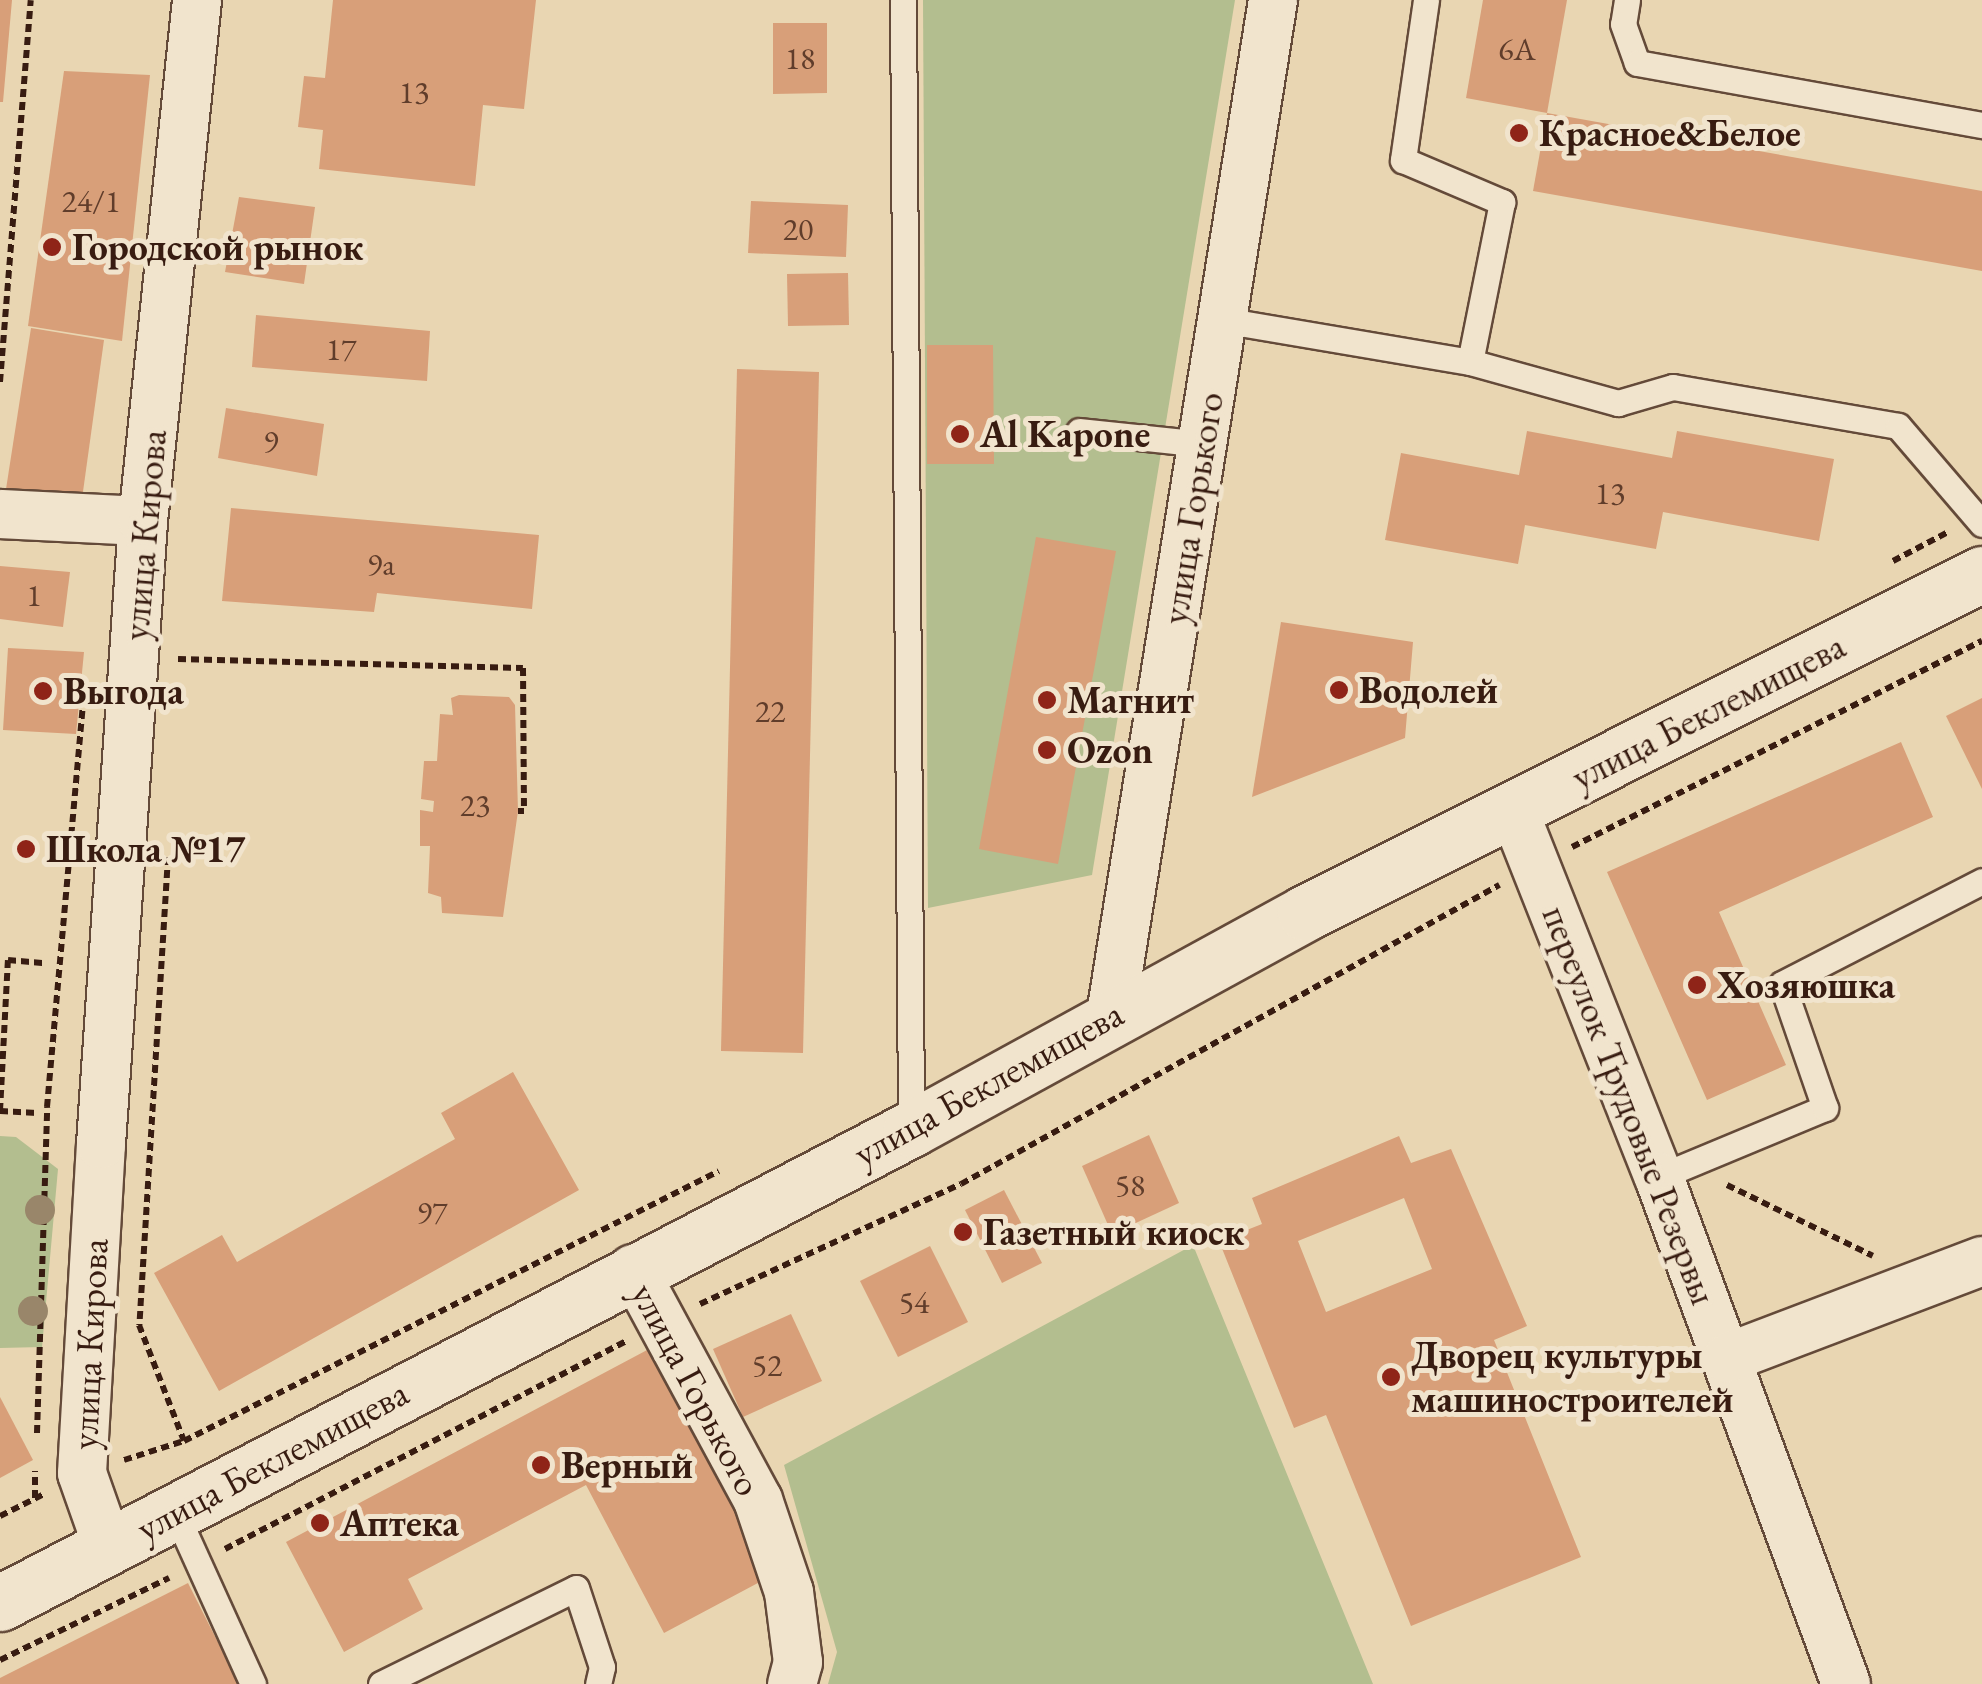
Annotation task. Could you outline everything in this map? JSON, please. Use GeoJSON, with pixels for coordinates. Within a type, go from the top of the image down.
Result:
{"type":"FeatureCollection","features":[{"type":"Feature","properties":{"kind":"main road","name":"улица Беклемищева"},"geometry":{"type":"LineString","coordinates":[[0,1602],[633,1269],[911,1128],[1111,1015],[1982,574]]}},
{"type":"Feature","properties":{"kind":"street","name":"улица Кирова"},"geometry":{"type":"LineString","coordinates":[[108,1547],[82,1473],[143,521],[197,0]]}},
{"type":"Feature","properties":{"kind":"street","name":"улица Горького"},"geometry":{"type":"LineString","coordinates":[[1111,1015],[1273,0]]}},
{"type":"Feature","properties":{"kind":"street"},"geometry":{"type":"LineString","coordinates":[[0,514],[143,521]]}},
{"type":"Feature","properties":{"kind":"street","name":"переулок Трудовые Резервы"},"geometry":{"type":"LineString","coordinates":[[1513,809],[1674,1172],[1726,1358],[1846,1684]]}},
{"type":"Feature","properties":{"kind":"street"},"geometry":{"type":"LineString","coordinates":[[1726,1358],[1982,1262]]}},
{"type":"Feature","properties":{"kind":"street","name":"улица Горького"},"geometry":{"type":"LineString","coordinates":[[633,1269],[758,1500],[789,1592],[798,1662],[792,1684]]}},
{"type":"Feature","properties":{"kind":"lane"},"geometry":{"type":"LineString","coordinates":[[903,0],[911,1128]]}},
{"type":"Feature","properties":{"kind":"lane"},"geometry":{"type":"LineString","coordinates":[[1426,0],[1403,160],[1502,202],[1470,362]]}},
{"type":"Feature","properties":{"kind":"lane"},"geometry":{"type":"LineString","coordinates":[[1627,0],[1623,24],[1637,63],[1982,125]]}},
{"type":"Feature","properties":{"kind":"lane"},"geometry":{"type":"LineString","coordinates":[[1222,320],[1470,362],[1618,403],[1673,386],[1898,426],[1982,524]]}},
{"type":"Feature","properties":{"kind":"lane"},"geometry":{"type":"LineString","coordinates":[[1080,430],[1202,444]]}},
{"type":"Feature","properties":{"kind":"lane"},"geometry":{"type":"LineString","coordinates":[[1674,1172],[1824,1108],[1782,984],[1982,880]]}},
{"type":"Feature","properties":{"kind":"lane"},"geometry":{"type":"LineString","coordinates":[[175,1512],[253,1684]]}},
{"type":"Feature","properties":{"kind":"lane"},"geometry":{"type":"LineString","coordinates":[[381,1684],[576,1588],[602,1667],[598,1684]]}},
{"type":"Feature","properties":{"kind":"path"},"geometry":{"type":"LineString","coordinates":[[0,382],[31,0]]}},
{"type":"Feature","properties":{"kind":"path"},"geometry":{"type":"LineString","coordinates":[[0,1660],[198,1563],[664,1321],[961,1184],[1537,864],[1982,641]]}},
{"type":"Feature","properties":{"kind":"path"},"geometry":{"type":"LineString","coordinates":[[177,678],[178,654],[522,668],[524,810],[518,811]]}},
{"type":"Feature","properties":{"kind":"path"},"geometry":{"type":"LineString","coordinates":[[168,851],[139,1325],[184,1441]]}},
{"type":"Feature","properties":{"kind":"path"},"geometry":{"type":"LineString","coordinates":[[37,1113],[0,1112],[4,961],[44,963]]}},
{"type":"Feature","properties":{"kind":"path"},"geometry":{"type":"LineString","coordinates":[[1674,1172],[1928,1282]]}},
{"type":"Feature","properties":{"kind":"green space"},"geometry":{"type":"Polygon","coordinates":[[[923,0],[1235,0],[1092,875],[928,908],[923,0]]]}},
{"type":"Feature","properties":{"kind":"green space"},"geometry":{"type":"Polygon","coordinates":[[[0,1136],[16,1137],[58,1169],[42,1347],[0,1348],[0,1136]]]}},
{"type":"Feature","properties":{"kind":"green space"},"geometry":{"type":"Polygon","coordinates":[[[1193,1245],[1373,1684],[828,1684],[837,1652],[784,1465],[1193,1245]]]}},
{"type":"Feature","properties":{"kind":"building"},"geometry":{"type":"Polygon","coordinates":[[[0,0],[12,0],[3,102],[0,102],[0,0]]]}},
{"type":"Feature","properties":{"kind":"building"},"geometry":{"type":"Polygon","coordinates":[[[333,0],[536,0],[524,109],[483,105],[475,186],[319,169],[323,130],[298,127],[304,76],[325,78],[333,0]]]}},
{"type":"Feature","properties":{"kind":"building"},"geometry":{"type":"Polygon","coordinates":[[[1483,0],[1567,0],[1547,113],[1466,98],[1483,0]]]}},
{"type":"Feature","properties":{"kind":"building"},"geometry":{"type":"Polygon","coordinates":[[[773,23],[827,23],[827,93],[773,94],[773,23]]]}},
{"type":"Feature","properties":{"kind":"building"},"geometry":{"type":"Polygon","coordinates":[[[64,71],[150,75],[122,341],[28,326],[64,71]]]}},
{"type":"Feature","properties":{"kind":"building"},"geometry":{"type":"Polygon","coordinates":[[[1547,113],[1982,191],[1982,271],[1533,191],[1547,113]]]}},
{"type":"Feature","properties":{"kind":"building"},"geometry":{"type":"Polygon","coordinates":[[[239,197],[315,207],[304,284],[225,272],[239,197]]]}},
{"type":"Feature","properties":{"kind":"building"},"geometry":{"type":"Polygon","coordinates":[[[751,201],[848,205],[846,257],[748,253],[751,201]]]}},
{"type":"Feature","properties":{"kind":"building"},"geometry":{"type":"Polygon","coordinates":[[[848,273],[849,325],[788,326],[787,274],[848,273]]]}},
{"type":"Feature","properties":{"kind":"building"},"geometry":{"type":"Polygon","coordinates":[[[256,315],[430,331],[427,381],[252,367],[256,315]]]}},
{"type":"Feature","properties":{"kind":"building"},"geometry":{"type":"Polygon","coordinates":[[[31,328],[104,340],[81,506],[4,502],[31,328]]]}},
{"type":"Feature","properties":{"kind":"building","name":"Al Kapone"},"geometry":{"type":"Polygon","coordinates":[[[927,345],[993,345],[994,464],[927,464],[927,345]]]}},
{"type":"Feature","properties":{"kind":"building"},"geometry":{"type":"Polygon","coordinates":[[[737,369],[819,372],[803,1053],[721,1051],[737,369]]]}},
{"type":"Feature","properties":{"kind":"building"},"geometry":{"type":"Polygon","coordinates":[[[226,408],[324,424],[317,476],[218,458],[226,408]]]}},
{"type":"Feature","properties":{"kind":"building"},"geometry":{"type":"Polygon","coordinates":[[[1527,431],[1672,458],[1677,431],[1834,459],[1819,541],[1663,512],[1656,549],[1525,525],[1518,564],[1385,540],[1401,453],[1519,475],[1527,431]]]}},
{"type":"Feature","properties":{"kind":"building"},"geometry":{"type":"Polygon","coordinates":[[[231,508],[539,535],[532,609],[377,593],[374,612],[222,601],[231,508]]]}},
{"type":"Feature","properties":{"kind":"building","name":"Магнит"},"geometry":{"type":"Polygon","coordinates":[[[1036,537],[1116,551],[1058,864],[979,849],[1036,537]]]}},
{"type":"Feature","properties":{"kind":"building"},"geometry":{"type":"Polygon","coordinates":[[[0,566],[70,572],[63,627],[0,619],[0,566]]]}},
{"type":"Feature","properties":{"kind":"building","name":"Водолей"},"geometry":{"type":"Polygon","coordinates":[[[1281,622],[1413,642],[1405,738],[1252,797],[1281,622]]]}},
{"type":"Feature","properties":{"kind":"building","name":"Выгода"},"geometry":{"type":"Polygon","coordinates":[[[8,648],[84,652],[76,734],[3,730],[8,648]]]}},
{"type":"Feature","properties":{"kind":"building"},"geometry":{"type":"Polygon","coordinates":[[[509,697],[515,705],[518,811],[503,917],[442,913],[441,897],[428,893],[430,846],[420,846],[420,810],[433,812],[434,801],[421,799],[424,761],[437,761],[440,714],[453,715],[451,698],[509,697]]]}},
{"type":"Feature","properties":{"kind":"building"},"geometry":{"type":"Polygon","coordinates":[[[1982,698],[1982,789],[1946,716],[1982,698]]]}},
{"type":"Feature","properties":{"kind":"building"},"geometry":{"type":"Polygon","coordinates":[[[1901,742],[1933,817],[1719,912],[1786,1065],[1707,1100],[1607,872],[1901,742]]]}},
{"type":"Feature","properties":{"kind":"building"},"geometry":{"type":"Polygon","coordinates":[[[513,1072],[579,1190],[219,1391],[154,1273],[222,1235],[237,1262],[455,1139],[441,1113],[513,1072]]]}},
{"type":"Feature","properties":{"kind":"building"},"geometry":{"type":"Polygon","coordinates":[[[1149,1135],[1179,1203],[1112,1234],[1082,1166],[1149,1135]]]}},
{"type":"Feature","properties":{"kind":"building","name":"Дворец культуры машиностроителей"},"geometry":{"type":"Polygon","coordinates":[[[1399,1136],[1411,1163],[1451,1149],[1527,1326],[1494,1340],[1581,1557],[1411,1626],[1326,1415],[1294,1428],[1219,1241],[1262,1224],[1252,1198],[1399,1136]],[[1404,1198],[1298,1241],[1326,1312],[1432,1269],[1404,1198]]]}},
{"type":"Feature","properties":{"kind":"building"},"geometry":{"type":"Polygon","coordinates":[[[1004,1190],[1042,1263],[1002,1283],[965,1210],[1004,1190]]]}},
{"type":"Feature","properties":{"kind":"building"},"geometry":{"type":"Polygon","coordinates":[[[930,1246],[968,1322],[898,1357],[860,1281],[930,1246]]]}},
{"type":"Feature","properties":{"kind":"building"},"geometry":{"type":"Polygon","coordinates":[[[791,1314],[822,1381],[743,1417],[713,1349],[791,1314]]]}},
{"type":"Feature","properties":{"kind":"building"},"geometry":{"type":"Polygon","coordinates":[[[649,1349],[769,1577],[664,1633],[586,1485],[408,1579],[423,1609],[344,1652],[286,1542],[649,1349]]]}},
{"type":"Feature","properties":{"kind":"building"},"geometry":{"type":"Polygon","coordinates":[[[0,1397],[33,1460],[0,1478],[0,1397]]]}},
{"type":"Feature","properties":{"kind":"building"},"geometry":{"type":"Polygon","coordinates":[[[188,1583],[239,1684],[0,1684],[0,1678],[188,1583]]]}},
{"type":"Feature","properties":{"kind":"place","name":"Красное&Белое"},"geometry":{"type":"Point","coordinates":[1519,133]}},
{"type":"Feature","properties":{"kind":"place","name":"Городской рынок"},"geometry":{"type":"Point","coordinates":[52,247]}},
{"type":"Feature","properties":{"kind":"place","name":"Al Kapone"},"geometry":{"type":"Point","coordinates":[960,434]}},
{"type":"Feature","properties":{"kind":"place","name":"Водолей"},"geometry":{"type":"Point","coordinates":[1339,690]}},
{"type":"Feature","properties":{"kind":"place","name":"Выгода"},"geometry":{"type":"Point","coordinates":[43,691]}},
{"type":"Feature","properties":{"kind":"place","name":"Магнит"},"geometry":{"type":"Point","coordinates":[1047,700]}},
{"type":"Feature","properties":{"kind":"place","name":"Ozon"},"geometry":{"type":"Point","coordinates":[1047,750]}},
{"type":"Feature","properties":{"kind":"place","name":"Школа №17"},"geometry":{"type":"Point","coordinates":[26,849]}},
{"type":"Feature","properties":{"kind":"place","name":"Хозяюшка"},"geometry":{"type":"Point","coordinates":[1697,985]}},
{"type":"Feature","properties":{"kind":"place","name":"Газетный киоск"},"geometry":{"type":"Point","coordinates":[963,1232]}},
{"type":"Feature","properties":{"kind":"place","name":"Дворец культуры машиностроителей"},"geometry":{"type":"Point","coordinates":[1391,1377]}},
{"type":"Feature","properties":{"kind":"place","name":"Верный"},"geometry":{"type":"Point","coordinates":[541,1465]}},
{"type":"Feature","properties":{"kind":"place","name":"Аптека"},"geometry":{"type":"Point","coordinates":[320,1523]}}]}
